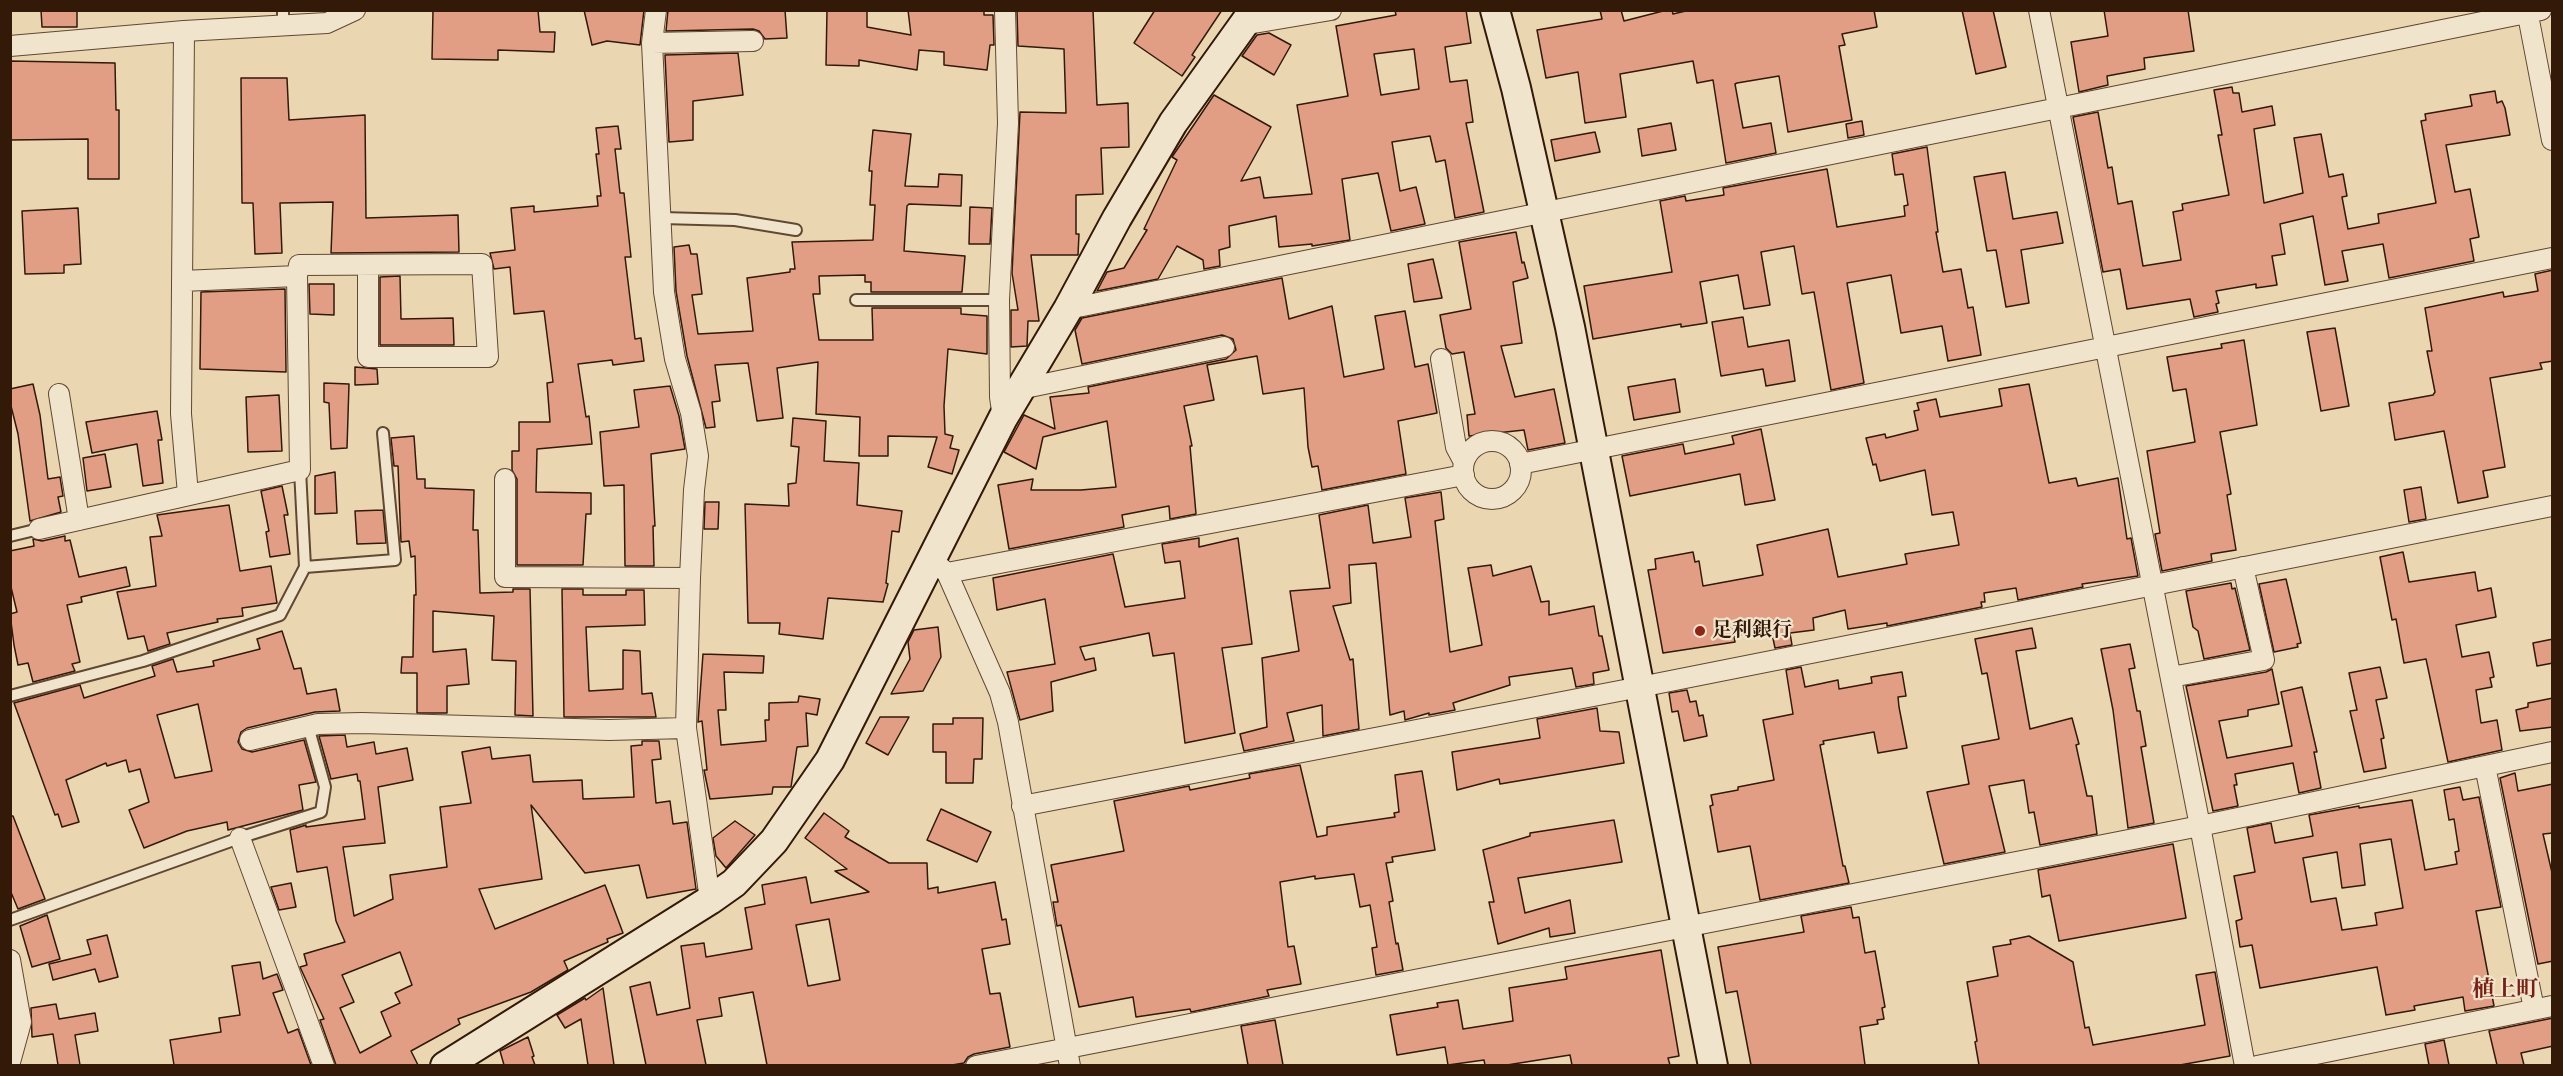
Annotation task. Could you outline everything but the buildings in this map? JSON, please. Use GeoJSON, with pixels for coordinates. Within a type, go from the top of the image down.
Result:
{"type":"FeatureCollection","features":[{"type":"Feature","properties":{"kind":"street"},"geometry":{"type":"LineString","coordinates":[[10,46],[184,31],[283,19],[327,23],[355,10]]}},
{"type":"Feature","properties":{"kind":"street"},"geometry":{"type":"LineString","coordinates":[[656,10],[652,43],[666,303],[675,359],[691,413],[698,456],[690,578],[686,728],[710,900]]}},
{"type":"Feature","properties":{"kind":"street"},"geometry":{"type":"LineString","coordinates":[[1004,418],[1000,397],[999,300],[1008,123],[1005,10]]}},
{"type":"Feature","properties":{"kind":"street"},"geometry":{"type":"LineString","coordinates":[[446,1065],[710,900],[734,882],[774,841],[830,760],[940,567],[1004,418],[1173,123],[1248,18],[1331,10]]}},
{"type":"Feature","properties":{"kind":"street"},"geometry":{"type":"LineString","coordinates":[[1495,10],[1545,211],[1595,450],[1713,1065]]}},
{"type":"Feature","properties":{"kind":"street"},"geometry":{"type":"LineString","coordinates":[[2039,10],[2245,1065]]}},
{"type":"Feature","properties":{"kind":"street"},"geometry":{"type":"LineString","coordinates":[[1068,309],[2532,11],[2553,140]]}},
{"type":"Feature","properties":{"kind":"street"},"geometry":{"type":"LineString","coordinates":[[184,31],[181,414],[188,494]]}},
{"type":"Feature","properties":{"kind":"street"},"geometry":{"type":"LineString","coordinates":[[652,43],[753,41]]}},
{"type":"Feature","properties":{"kind":"street"},"geometry":{"type":"LineString","coordinates":[[1520,464],[2553,258]]}},
{"type":"Feature","properties":{"kind":"street"},"geometry":{"type":"LineString","coordinates":[[39,529],[300,470],[297,276],[299,265],[482,264],[488,357],[368,357],[368,265]]}},
{"type":"Feature","properties":{"kind":"street"},"geometry":{"type":"LineString","coordinates":[[182,281],[297,276]]}},
{"type":"Feature","properties":{"kind":"street"},"geometry":{"type":"LineString","coordinates":[[1020,389],[1224,347]]}},
{"type":"Feature","properties":{"kind":"street"},"geometry":{"type":"LineString","coordinates":[[1441,359],[1456,447],[1470,488],[1486,498],[1500,498],[1517,486],[1521,477],[1520,464],[1514,450],[1496,441],[1476,446],[1464,469]]}},
{"type":"Feature","properties":{"kind":"street"},"geometry":{"type":"LineString","coordinates":[[59,394],[80,520]]}},
{"type":"Feature","properties":{"kind":"street"},"geometry":{"type":"LineString","coordinates":[[940,567],[1464,469]]}},
{"type":"Feature","properties":{"kind":"street"},"geometry":{"type":"LineString","coordinates":[[505,479],[505,577],[690,578]]}},
{"type":"Feature","properties":{"kind":"street"},"geometry":{"type":"LineString","coordinates":[[1022,806],[1640,687],[2553,506]]}},
{"type":"Feature","properties":{"kind":"street"},"geometry":{"type":"LineString","coordinates":[[940,567],[1000,693],[1008,722],[1069,1056]]}},
{"type":"Feature","properties":{"kind":"street"},"geometry":{"type":"LineString","coordinates":[[2171,677],[2264,660],[2243,567]]}},
{"type":"Feature","properties":{"kind":"street"},"geometry":{"type":"LineString","coordinates":[[250,740],[318,723],[609,730],[686,728]]}},
{"type":"Feature","properties":{"kind":"street"},"geometry":{"type":"LineString","coordinates":[[976,1065],[1069,1056],[2553,752]]}},
{"type":"Feature","properties":{"kind":"street"},"geometry":{"type":"LineString","coordinates":[[2257,1065],[2543,1007],[2485,766]]}},
{"type":"Feature","properties":{"kind":"street"},"geometry":{"type":"LineString","coordinates":[[240,838],[324,1065]]}},
{"type":"Feature","properties":{"kind":"street"},"geometry":{"type":"LineString","coordinates":[[10,960],[21,1022],[10,1062]]}},
{"type":"Feature","properties":{"kind":"lane"},"geometry":{"type":"LineString","coordinates":[[662,218],[735,220],[796,230]]}},
{"type":"Feature","properties":{"kind":"lane"},"geometry":{"type":"LineString","coordinates":[[856,300],[999,300]]}},
{"type":"Feature","properties":{"kind":"lane"},"geometry":{"type":"LineString","coordinates":[[305,567],[395,560],[383,433]]}},
{"type":"Feature","properties":{"kind":"lane"},"geometry":{"type":"LineString","coordinates":[[10,696],[143,662],[280,615],[305,567],[300,470]]}},
{"type":"Feature","properties":{"kind":"lane"},"geometry":{"type":"LineString","coordinates":[[10,536],[39,529]]}},
{"type":"Feature","properties":{"kind":"lane"},"geometry":{"type":"LineString","coordinates":[[10,920],[240,838],[321,812],[325,787],[308,726]]}},
{"type":"Feature","properties":{"kind":"place","name":"足利銀行"},"geometry":{"type":"Point","coordinates":[1700,631]}},
{"type":"Feature","properties":{"kind":"district","name":"植上町"},"geometry":{"type":"Point","coordinates":[2505,991]}}]}
